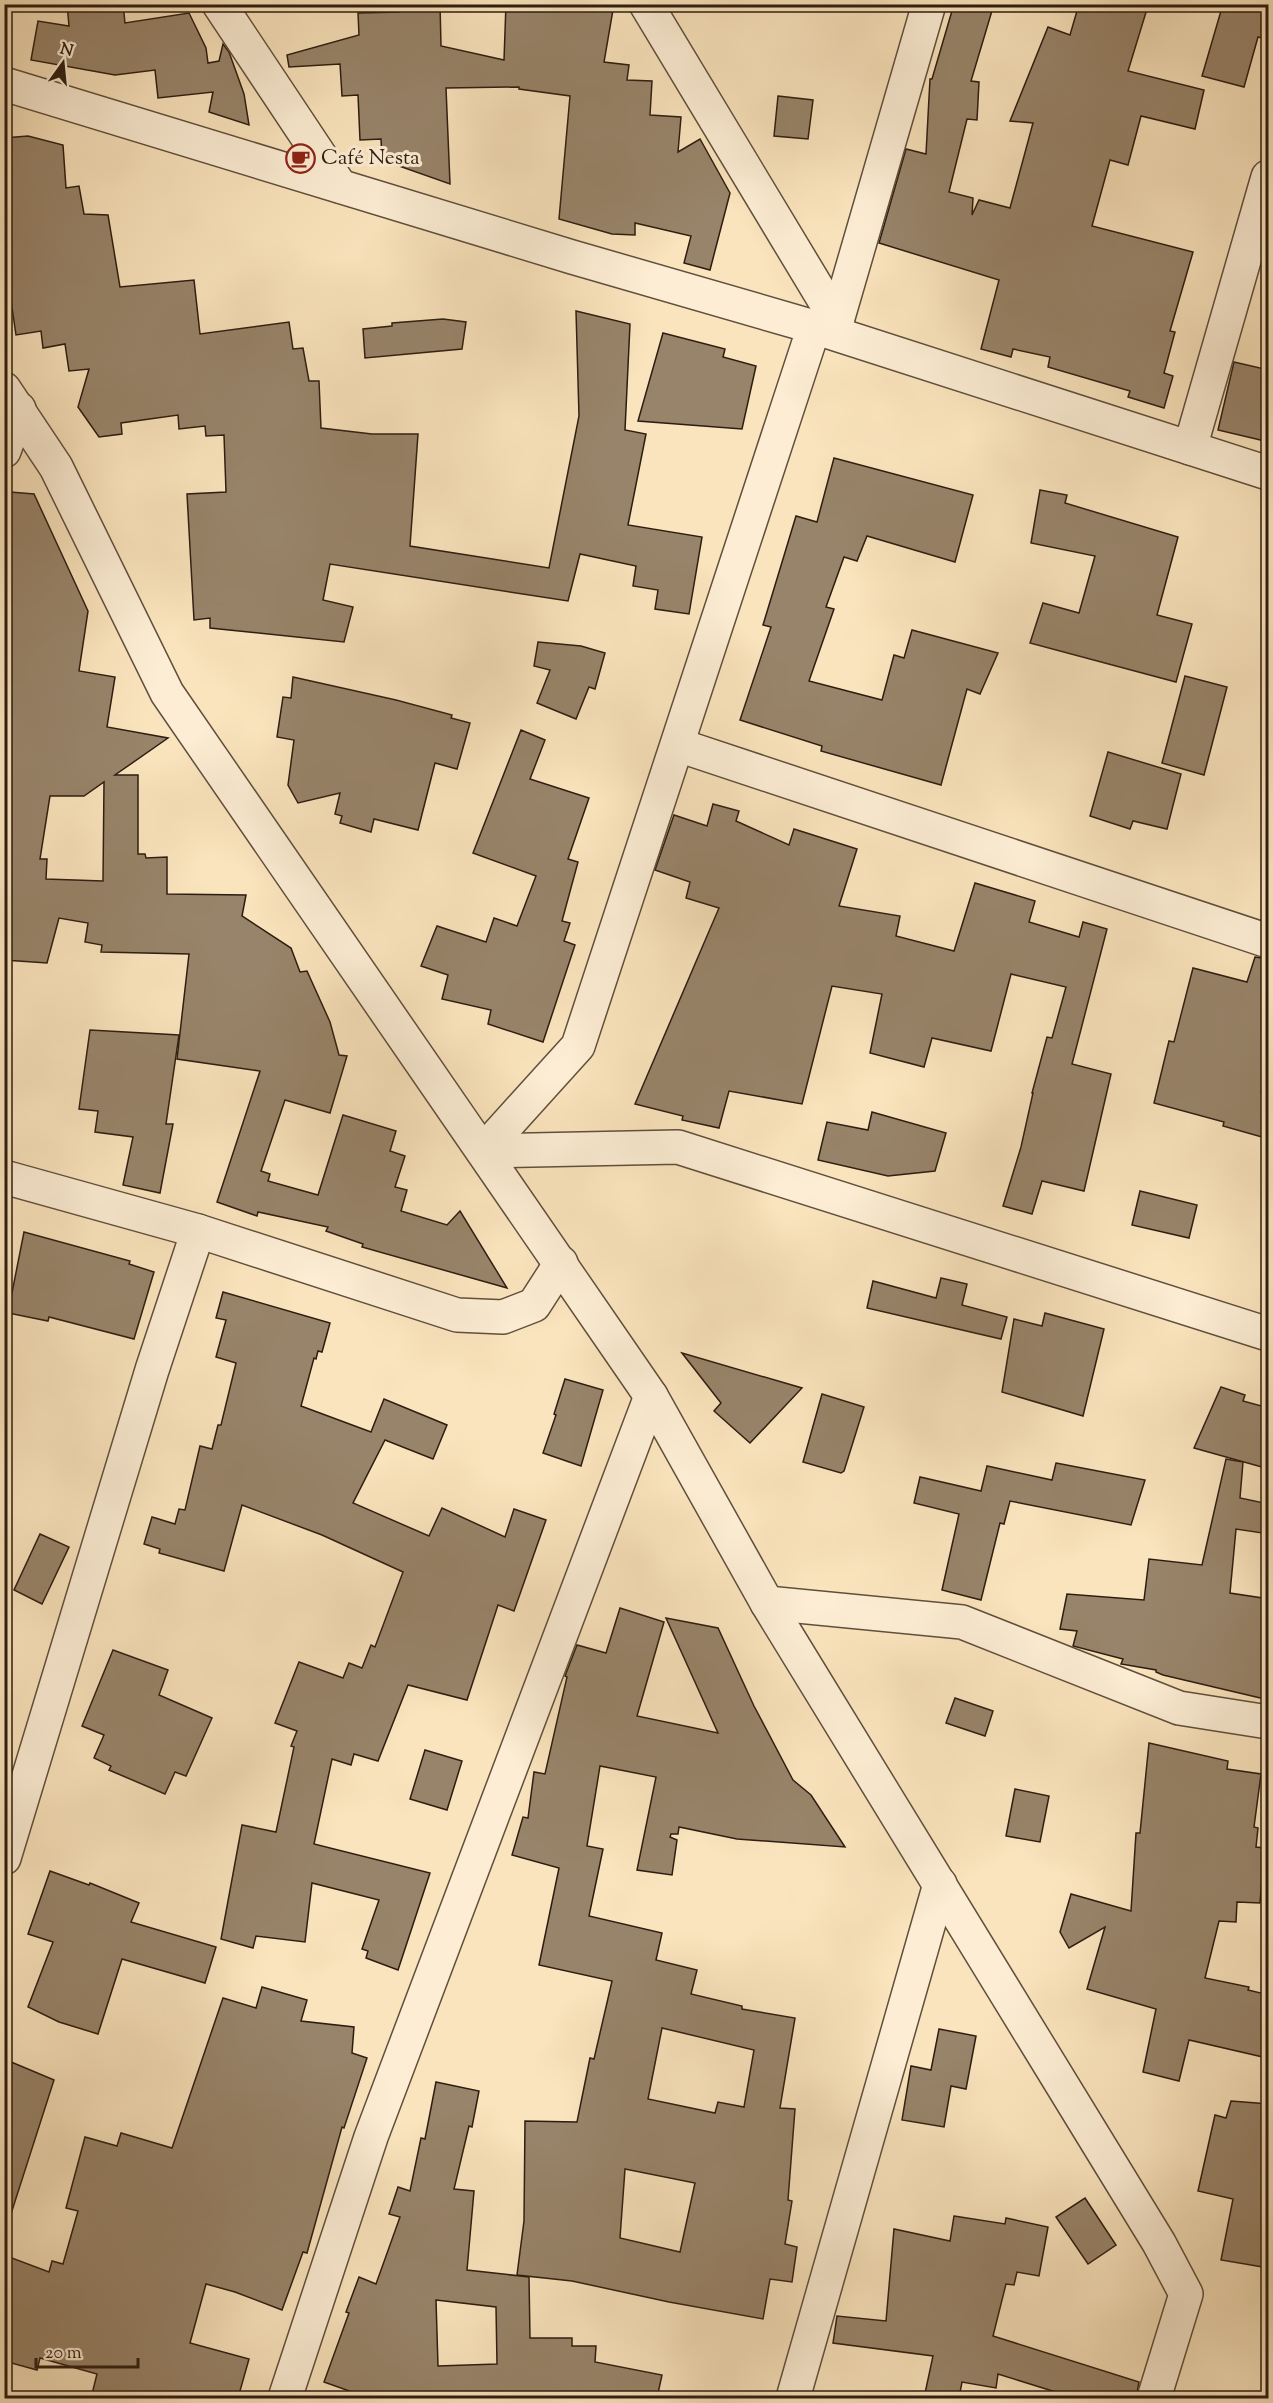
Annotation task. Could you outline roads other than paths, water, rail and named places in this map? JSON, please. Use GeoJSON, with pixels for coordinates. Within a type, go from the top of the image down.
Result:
{"type":"FeatureCollection","features":[{"type":"Feature","properties":{"kind":"street"},"geometry":{"type":"LineString","coordinates":[[219,4],[340,186]]}},
{"type":"Feature","properties":{"kind":"street"},"geometry":{"type":"LineString","coordinates":[[646,4],[825,324]]}},
{"type":"Feature","properties":{"kind":"street"},"geometry":{"type":"LineString","coordinates":[[483,1150],[578,1046],[678,745],[825,324],[929,4]]}},
{"type":"Feature","properties":{"kind":"street"},"geometry":{"type":"LineString","coordinates":[[4,84],[340,186],[825,324],[1269,473]]}},
{"type":"Feature","properties":{"kind":"street"},"geometry":{"type":"LineString","coordinates":[[1190,448],[1269,177]]}},
{"type":"Feature","properties":{"kind":"street"},"geometry":{"type":"LineString","coordinates":[[4,452],[12,399]]}},
{"type":"Feature","properties":{"kind":"street"},"geometry":{"type":"LineString","coordinates":[[12,399],[56,467],[167,693],[651,1396],[767,1603],[1159,2242],[1186,2294],[1154,2398]]}},
{"type":"Feature","properties":{"kind":"street"},"geometry":{"type":"LineString","coordinates":[[678,745],[1269,941]]}},
{"type":"Feature","properties":{"kind":"street"},"geometry":{"type":"LineString","coordinates":[[483,1150],[678,1147],[1269,1334]]}},
{"type":"Feature","properties":{"kind":"street"},"geometry":{"type":"LineString","coordinates":[[4,1177],[198,1231],[457,1315],[503,1317],[534,1305],[561,1263]]}},
{"type":"Feature","properties":{"kind":"street"},"geometry":{"type":"LineString","coordinates":[[4,1858],[152,1370],[198,1231]]}},
{"type":"Feature","properties":{"kind":"street"},"geometry":{"type":"LineString","coordinates":[[285,2398],[371,2137],[651,1396]]}},
{"type":"Feature","properties":{"kind":"street"},"geometry":{"type":"LineString","coordinates":[[767,1603],[962,1622],[1179,1708],[1269,1722]]}},
{"type":"Feature","properties":{"kind":"street"},"geometry":{"type":"LineString","coordinates":[[793,2398],[940,1884]]}},
{"type":"Feature","properties":{"kind":"place","name":"Café Nesta"},"geometry":{"type":"Point","coordinates":[300,159]}}]}
